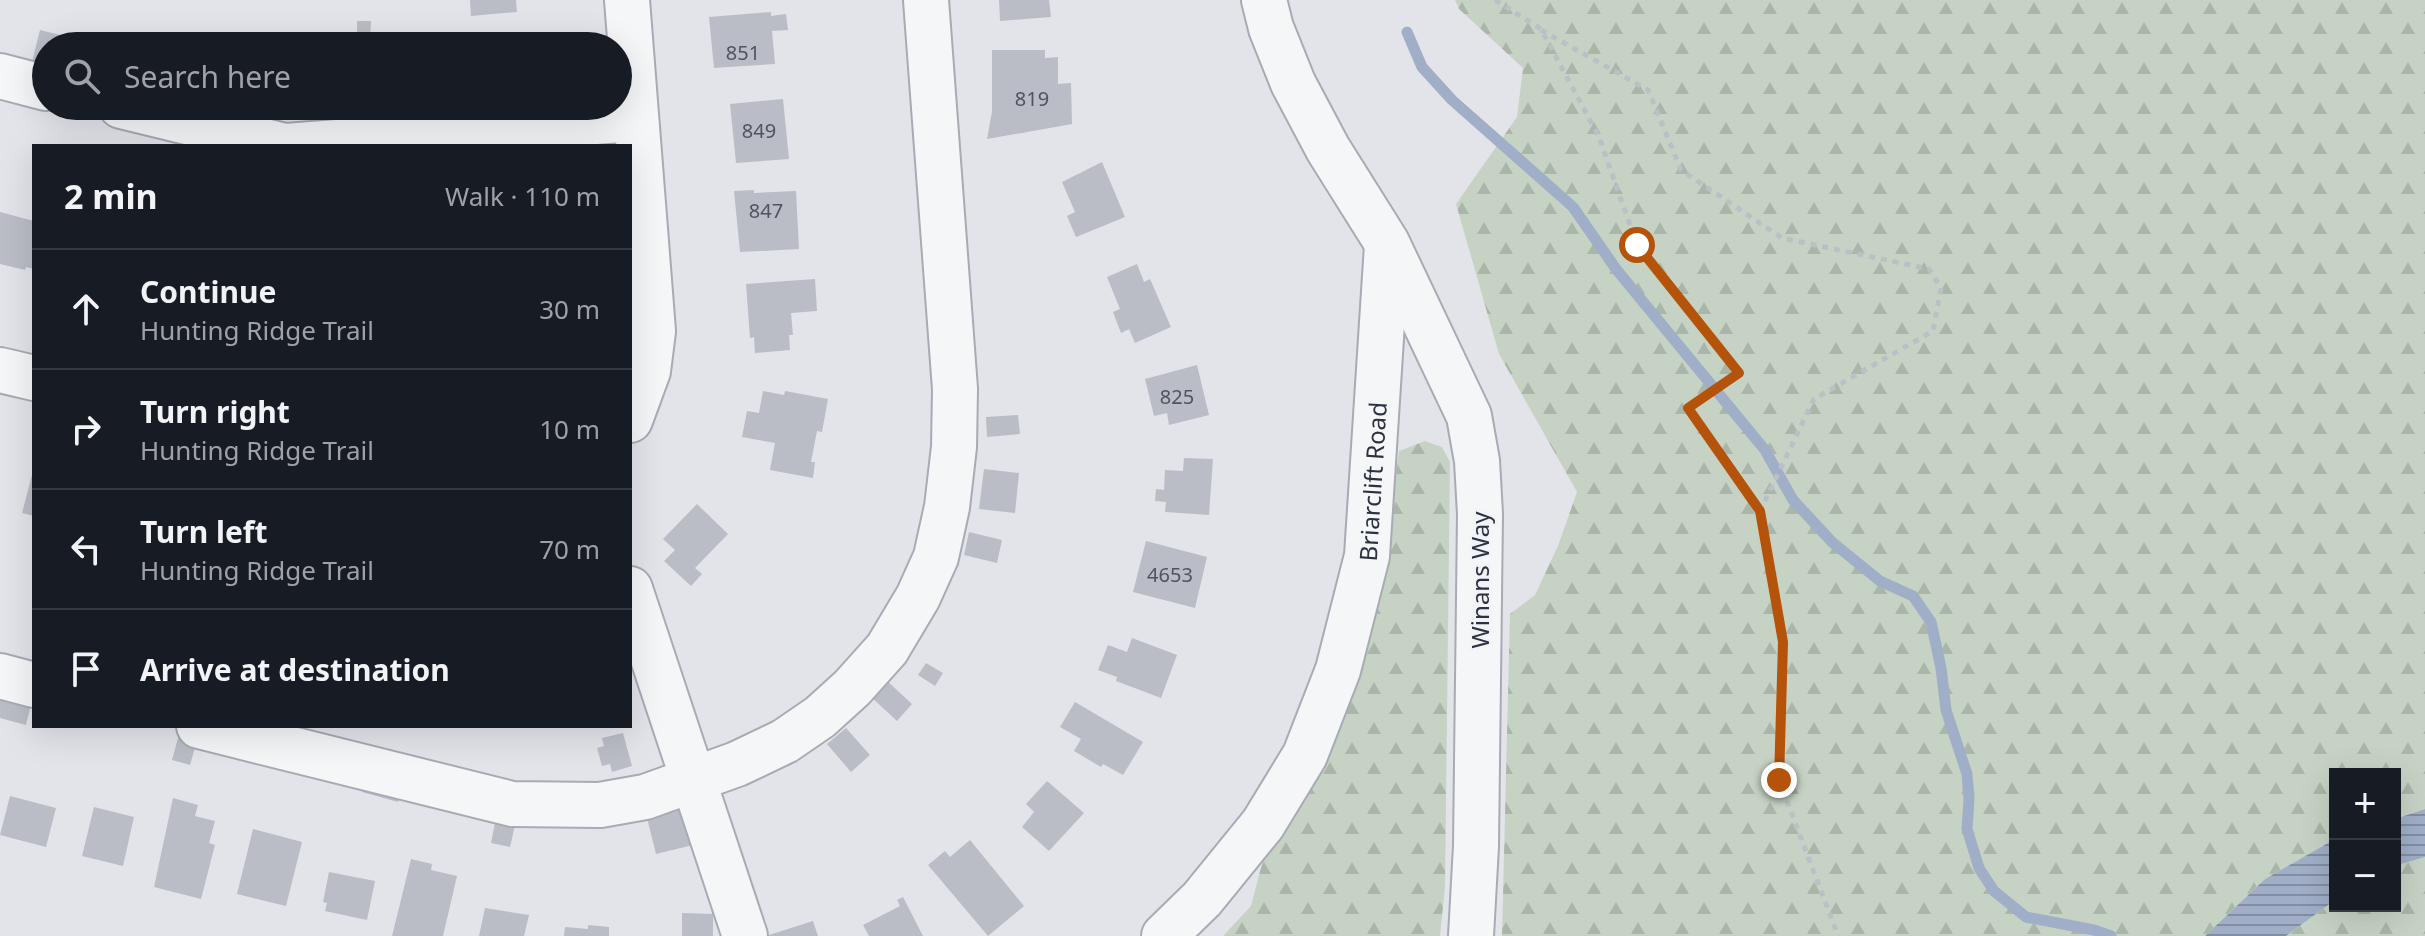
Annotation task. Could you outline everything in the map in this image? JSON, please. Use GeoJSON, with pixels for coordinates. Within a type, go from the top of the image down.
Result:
{"type":"FeatureCollection","features":[{"type":"Feature","properties":{"kind":"street"},"geometry":{"type":"LineString","coordinates":[[627,0],[629,32]]}},
{"type":"Feature","properties":{"kind":"street"},"geometry":{"type":"LineString","coordinates":[[207,728],[512,804],[600,805],[645,797],[694,781],[785,741],[831,707],[887,649],[918,597],[936,557],[947,507],[954,447],[955,389],[926,0]]}},
{"type":"Feature","properties":{"kind":"street"},"geometry":{"type":"LineString","coordinates":[[1264,0],[1271,28],[1293,83],[1328,149],[1387,243]]}},
{"type":"Feature","properties":{"kind":"street"},"geometry":{"type":"LineString","coordinates":[[0,76],[32,84]]}},
{"type":"Feature","properties":{"kind":"street"},"geometry":{"type":"LineString","coordinates":[[632,85],[653,331],[648,371],[632,415]]}},
{"type":"Feature","properties":{"kind":"street"},"geometry":{"type":"LineString","coordinates":[[178,120],[277,144]]}},
{"type":"Feature","properties":{"kind":"street"},"geometry":{"type":"LineString","coordinates":[[311,144],[621,120]]}},
{"type":"Feature","properties":{"kind":"street","name":"Briarclift Road"},"geometry":{"type":"LineString","coordinates":[[1164,936],[1202,899],[1263,824],[1305,755],[1338,670],[1367,556],[1387,243]]}},
{"type":"Feature","properties":{"kind":"street","name":"Winans Way"},"geometry":{"type":"LineString","coordinates":[[1387,243],[1469,416],[1477,461],[1480,514],[1479,656],[1476,846],[1471,936]]}},
{"type":"Feature","properties":{"kind":"street"},"geometry":{"type":"LineString","coordinates":[[0,370],[32,378]]}},
{"type":"Feature","properties":{"kind":"street"},"geometry":{"type":"LineString","coordinates":[[632,595],[745,936]]}},
{"type":"Feature","properties":{"kind":"street"},"geometry":{"type":"LineString","coordinates":[[0,676],[32,684]]}},
{"type":"Feature","properties":{"kind":"path"},"geometry":{"type":"LineString","coordinates":[[1495,0],[1648,90],[1681,170],[1782,238],[1929,269],[1941,288],[1933,331],[1814,399],[1760,511]]}},
{"type":"Feature","properties":{"kind":"path"},"geometry":{"type":"LineString","coordinates":[[1541,29],[1599,137],[1637,245],[1739,373],[1688,408],[1760,511],[1783,642],[1779,780],[1838,936]]}},
{"type":"Feature","properties":{"kind":"green space"},"geometry":{"type":"Polygon","coordinates":[[[1455,0],[2425,0],[2425,809],[2401,817],[2401,768],[2329,768],[2329,842],[2265,879],[2205,936],[1502,936],[1510,614],[1535,595],[1558,546],[1577,492],[1499,354],[1456,204],[1517,117],[1523,68],[1459,9],[1455,0]]]}},
{"type":"Feature","properties":{"kind":"green space"},"geometry":{"type":"Polygon","coordinates":[[[1425,441],[1442,447],[1450,462],[1445,887],[1440,936],[1223,936],[1251,906],[1264,856],[1326,759],[1380,594],[1399,451],[1425,441]]]}},
{"type":"Feature","properties":{"kind":"green space"},"geometry":{"type":"Polygon","coordinates":[[[2425,857],[2425,936],[2286,936],[2329,904],[2329,912],[2401,912],[2401,864],[2425,857]]]}},
{"type":"Feature","properties":{"kind":"water"},"geometry":{"type":"Polygon","coordinates":[[[2425,809],[2425,857],[2401,864],[2401,840],[2401,817],[2425,809]]]}},
{"type":"Feature","properties":{"kind":"water"},"geometry":{"type":"Polygon","coordinates":[[[2329,842],[2329,904],[2286,936],[2205,936],[2265,879],[2329,842]]]}},
{"type":"Feature","properties":{"kind":"building"},"geometry":{"type":"Polygon","coordinates":[[[470,0],[516,0],[517,12],[471,16],[470,0]]]}},
{"type":"Feature","properties":{"kind":"building"},"geometry":{"type":"Polygon","coordinates":[[[999,0],[1049,0],[1051,17],[1000,21],[999,0]]]}},
{"type":"Feature","properties":{"kind":"building"},"geometry":{"type":"Polygon","coordinates":[[[771,12],[771,16],[786,14],[788,30],[772,31],[775,64],[714,68],[709,17],[771,12]]]}},
{"type":"Feature","properties":{"kind":"building"},"geometry":{"type":"Polygon","coordinates":[[[357,21],[371,21],[370,32],[357,32],[357,21]]]}},
{"type":"Feature","properties":{"kind":"building"},"geometry":{"type":"Polygon","coordinates":[[[992,50],[1045,50],[1045,58],[1058,57],[1058,84],[1071,83],[1072,124],[987,139],[992,112],[992,50]]]}},
{"type":"Feature","properties":{"kind":"building"},"geometry":{"type":"Polygon","coordinates":[[[783,99],[789,159],[736,163],[730,104],[783,99]]]}},
{"type":"Feature","properties":{"kind":"building"},"geometry":{"type":"Polygon","coordinates":[[[1102,162],[1125,217],[1076,237],[1067,216],[1075,212],[1062,182],[1102,162]]]}},
{"type":"Feature","properties":{"kind":"building"},"geometry":{"type":"Polygon","coordinates":[[[754,190],[754,193],[796,191],[799,249],[740,252],[734,191],[754,190]]]}},
{"type":"Feature","properties":{"kind":"building"},"geometry":{"type":"Polygon","coordinates":[[[0,212],[32,220],[32,268],[26,267],[25,270],[0,264],[0,212]]]}},
{"type":"Feature","properties":{"kind":"building"},"geometry":{"type":"Polygon","coordinates":[[[1137,264],[1144,282],[1150,279],[1171,327],[1135,343],[1129,329],[1121,333],[1113,312],[1120,309],[1107,277],[1137,264]]]}},
{"type":"Feature","properties":{"kind":"building"},"geometry":{"type":"Polygon","coordinates":[[[815,279],[817,311],[791,313],[793,335],[789,335],[790,350],[755,353],[754,337],[750,338],[746,284],[815,279]]]}},
{"type":"Feature","properties":{"kind":"building"},"geometry":{"type":"Polygon","coordinates":[[[1197,365],[1209,415],[1169,425],[1167,413],[1154,416],[1145,379],[1197,365]]]}},
{"type":"Feature","properties":{"kind":"building"},"geometry":{"type":"Polygon","coordinates":[[[763,391],[784,395],[785,391],[828,399],[822,432],[817,431],[811,462],[815,462],[813,478],[770,470],[775,443],[742,437],[747,411],[759,413],[763,391]]]}},
{"type":"Feature","properties":{"kind":"building"},"geometry":{"type":"Polygon","coordinates":[[[1018,415],[1020,434],[987,437],[986,417],[1018,415]]]}},
{"type":"Feature","properties":{"kind":"building"},"geometry":{"type":"Polygon","coordinates":[[[1184,458],[1213,459],[1209,515],[1165,512],[1166,502],[1155,501],[1156,489],[1164,490],[1165,470],[1183,471],[1184,458]]]}},
{"type":"Feature","properties":{"kind":"building"},"geometry":{"type":"Polygon","coordinates":[[[984,469],[1019,473],[1015,513],[979,509],[984,469]]]}},
{"type":"Feature","properties":{"kind":"building"},"geometry":{"type":"Polygon","coordinates":[[[32,475],[32,516],[22,513],[32,475]]]}},
{"type":"Feature","properties":{"kind":"building"},"geometry":{"type":"Polygon","coordinates":[[[697,504],[728,534],[695,568],[702,574],[691,586],[664,561],[675,550],[663,539],[697,504]]]}},
{"type":"Feature","properties":{"kind":"building"},"geometry":{"type":"Polygon","coordinates":[[[969,532],[1002,540],[997,563],[964,555],[969,532]]]}},
{"type":"Feature","properties":{"kind":"building"},"geometry":{"type":"Polygon","coordinates":[[[1146,541],[1207,557],[1195,608],[1133,592],[1146,541]]]}},
{"type":"Feature","properties":{"kind":"building"},"geometry":{"type":"Polygon","coordinates":[[[1132,638],[1177,655],[1161,698],[1116,681],[1117,677],[1098,670],[1108,645],[1127,652],[1132,638]]]}},
{"type":"Feature","properties":{"kind":"building"},"geometry":{"type":"Polygon","coordinates":[[[926,663],[943,673],[935,686],[918,675],[926,663]]]}},
{"type":"Feature","properties":{"kind":"building"},"geometry":{"type":"Polygon","coordinates":[[[885,679],[912,704],[897,721],[870,696],[885,679]]]}},
{"type":"Feature","properties":{"kind":"building"},"geometry":{"type":"Polygon","coordinates":[[[32,692],[26,725],[0,718],[0,696],[32,692]]]}},
{"type":"Feature","properties":{"kind":"building"},"geometry":{"type":"Polygon","coordinates":[[[1075,702],[1143,742],[1123,775],[1103,764],[1101,767],[1074,751],[1081,739],[1060,727],[1075,702]]]}},
{"type":"Feature","properties":{"kind":"building"},"geometry":{"type":"Polygon","coordinates":[[[181,728],[199,733],[190,765],[172,760],[181,728]]]}},
{"type":"Feature","properties":{"kind":"building"},"geometry":{"type":"Polygon","coordinates":[[[846,728],[870,755],[851,772],[827,744],[846,728]]]}},
{"type":"Feature","properties":{"kind":"building"},"geometry":{"type":"Polygon","coordinates":[[[623,733],[632,766],[612,772],[610,764],[602,766],[597,748],[604,746],[602,738],[623,733]]]}},
{"type":"Feature","properties":{"kind":"building"},"geometry":{"type":"Polygon","coordinates":[[[368,773],[403,783],[398,802],[362,792],[368,773]]]}},
{"type":"Feature","properties":{"kind":"building"},"geometry":{"type":"Polygon","coordinates":[[[1047,781],[1084,813],[1049,851],[1022,827],[1034,812],[1026,804],[1047,781]]]}},
{"type":"Feature","properties":{"kind":"building"},"geometry":{"type":"Polygon","coordinates":[[[10,796],[56,808],[46,847],[0,835],[10,796]]]}},
{"type":"Feature","properties":{"kind":"building"},"geometry":{"type":"Polygon","coordinates":[[[173,798],[198,805],[195,816],[215,821],[209,843],[215,845],[201,899],[154,887],[173,798]]]}},
{"type":"Feature","properties":{"kind":"building"},"geometry":{"type":"Polygon","coordinates":[[[94,807],[134,817],[123,866],[82,856],[94,807]]]}},
{"type":"Feature","properties":{"kind":"building"},"geometry":{"type":"Polygon","coordinates":[[[498,808],[518,812],[510,847],[491,843],[498,808]]]}},
{"type":"Feature","properties":{"kind":"building"},"geometry":{"type":"Polygon","coordinates":[[[684,808],[693,845],[656,854],[647,818],[684,808]]]}},
{"type":"Feature","properties":{"kind":"building"},"geometry":{"type":"Polygon","coordinates":[[[253,829],[302,842],[286,906],[237,894],[253,829]]]}},
{"type":"Feature","properties":{"kind":"building"},"geometry":{"type":"Polygon","coordinates":[[[970,840],[1024,906],[988,936],[928,865],[945,851],[950,857],[970,840]]]}},
{"type":"Feature","properties":{"kind":"building"},"geometry":{"type":"Polygon","coordinates":[[[411,859],[432,864],[431,870],[457,876],[443,936],[392,936],[411,859]]]}},
{"type":"Feature","properties":{"kind":"building"},"geometry":{"type":"Polygon","coordinates":[[[329,872],[375,881],[367,920],[325,911],[327,903],[323,902],[329,872]]]}},
{"type":"Feature","properties":{"kind":"building"},"geometry":{"type":"Polygon","coordinates":[[[903,897],[923,936],[869,936],[863,925],[900,906],[897,900],[903,897]]]}},
{"type":"Feature","properties":{"kind":"building"},"geometry":{"type":"Polygon","coordinates":[[[485,908],[529,915],[524,936],[479,936],[485,908]]]}},
{"type":"Feature","properties":{"kind":"building"},"geometry":{"type":"Polygon","coordinates":[[[682,913],[713,914],[713,936],[682,936],[682,913]]]}},
{"type":"Feature","properties":{"kind":"building"},"geometry":{"type":"Polygon","coordinates":[[[813,921],[818,936],[769,936],[769,935],[813,921]]]}},
{"type":"Feature","properties":{"kind":"building"},"geometry":{"type":"Polygon","coordinates":[[[588,925],[609,927],[609,936],[564,936],[565,927],[588,929],[588,925]]]}},
{"type":"Feature","properties":{"kind":"waterway"},"geometry":{"type":"LineString","coordinates":[[1407,32],[1422,67],[1452,100],[1573,207],[1616,269],[1765,450],[1793,500],[1832,542],[1880,581],[1913,596],[1931,622],[1946,710],[1967,774],[1967,829],[1979,868],[1994,891],[2026,917],[2111,936]]}},
{"type":"Feature","properties":{"kind":"route"},"geometry":{"type":"LineString","coordinates":[[1637,245],[1739,373],[1688,408],[1760,511],[1783,642],[1779,780]]}}]}
